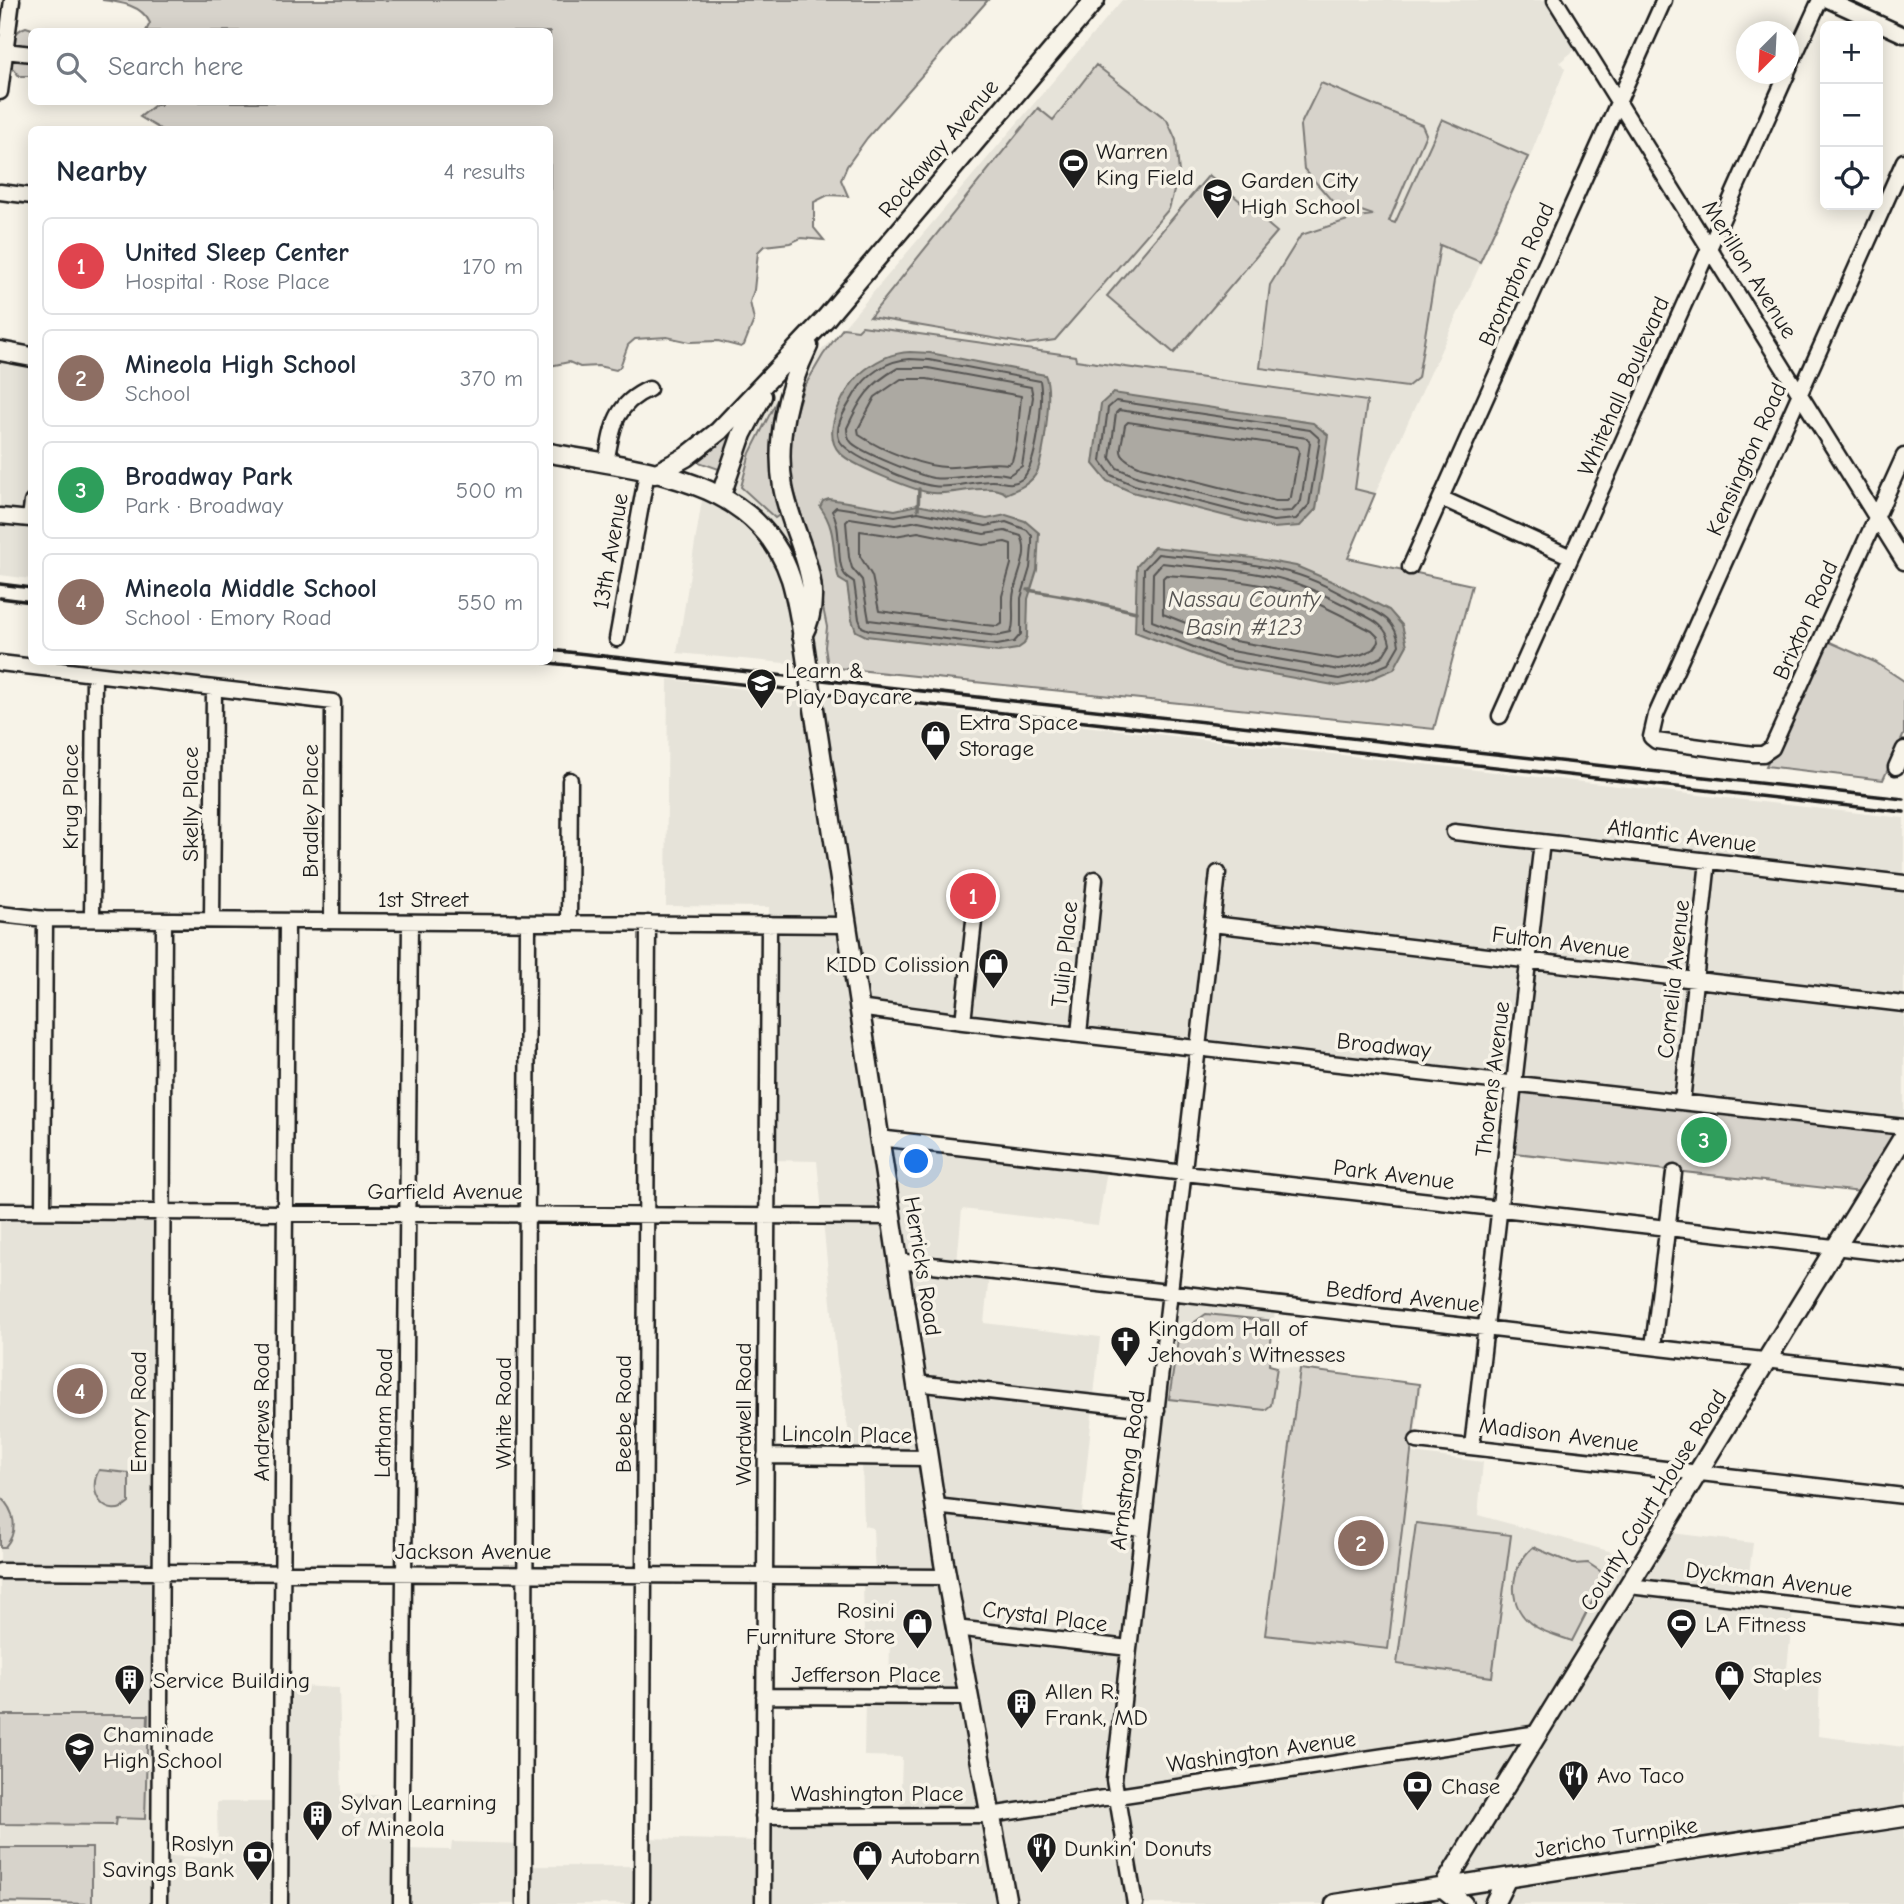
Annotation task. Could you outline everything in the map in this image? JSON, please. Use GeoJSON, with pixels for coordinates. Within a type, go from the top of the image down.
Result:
{"type":"FeatureCollection","features":[{"type":"Feature","properties":{"kind":"main road","name":"Rockaway Avenue"},"geometry":{"type":"LineString","coordinates":[[651,473],[686,457],[719,431],[781,367],[818,327],[1095,0]]}},
{"type":"Feature","properties":{"kind":"main road","name":"Rockaway Avenue"},"geometry":{"type":"LineString","coordinates":[[802,636],[813,607],[811,575],[782,486],[781,436],[787,402],[799,365],[818,327]]}},
{"type":"Feature","properties":{"kind":"main road"},"geometry":{"type":"LineString","coordinates":[[0,351],[28,356]]}},
{"type":"Feature","properties":{"kind":"main road","name":"Rockaway Avenue"},"geometry":{"type":"LineString","coordinates":[[721,495],[751,414],[781,367]]}},
{"type":"Feature","properties":{"kind":"main road","name":"Herricks Road"},"geometry":{"type":"LineString","coordinates":[[553,454],[651,473],[721,495],[744,510],[773,540],[791,580],[847,925],[946,1577],[1007,1904]]}},
{"type":"Feature","properties":{"kind":"main road","name":"County Court House Road"},"geometry":{"type":"LineString","coordinates":[[1443,1888],[1904,1136]]}},
{"type":"Feature","properties":{"kind":"main road","name":"Jericho Turnpike"},"geometry":{"type":"LineString","coordinates":[[1335,1904],[1904,1816]]}},
{"type":"Feature","properties":{"kind":"main road"},"geometry":{"type":"LineString","coordinates":[[1494,1904],[1507,1878]]}},
{"type":"Feature","properties":{"kind":"main road"},"geometry":{"type":"LineString","coordinates":[[1443,1888],[1463,1904]]}},
{"type":"Feature","properties":{"kind":"street","name":"Merillon Avenue"},"geometry":{"type":"LineString","coordinates":[[1555,0],[1904,562]]}},
{"type":"Feature","properties":{"kind":"street","name":"Brompton Road"},"geometry":{"type":"LineString","coordinates":[[1410,568],[1664,0]]}},
{"type":"Feature","properties":{"kind":"street","name":"Whitehall Boulevard"},"geometry":{"type":"LineString","coordinates":[[1799,47],[1820,0]]}},
{"type":"Feature","properties":{"kind":"street"},"geometry":{"type":"LineString","coordinates":[[1828,0],[1904,34]]}},
{"type":"Feature","properties":{"kind":"street"},"geometry":{"type":"LineString","coordinates":[[0,92],[8,2]]}},
{"type":"Feature","properties":{"kind":"street"},"geometry":{"type":"LineString","coordinates":[[5,51],[28,54]]}},
{"type":"Feature","properties":{"kind":"street","name":"Whitehall Boulevard"},"geometry":{"type":"LineString","coordinates":[[1500,716],[1783,84]]}},
{"type":"Feature","properties":{"kind":"street","name":"Kensington Road"},"geometry":{"type":"LineString","coordinates":[[1714,749],[1656,741],[1651,737],[1652,728],[1904,161]]}},
{"type":"Feature","properties":{"kind":"street"},"geometry":{"type":"LineString","coordinates":[[0,192],[28,196]]}},
{"type":"Feature","properties":{"kind":"street"},"geometry":{"type":"LineString","coordinates":[[606,464],[612,432],[621,409],[627,401],[649,389]]}},
{"type":"Feature","properties":{"kind":"street","name":"Brixton Road"},"geometry":{"type":"LineString","coordinates":[[1714,749],[1763,754],[1772,748],[1904,456]]}},
{"type":"Feature","properties":{"kind":"street","name":"13th Avenue"},"geometry":{"type":"LineString","coordinates":[[617,639],[651,473]]}},
{"type":"Feature","properties":{"kind":"street"},"geometry":{"type":"LineString","coordinates":[[1441,498],[1571,556]]}},
{"type":"Feature","properties":{"kind":"street"},"geometry":{"type":"LineString","coordinates":[[0,516],[28,519]]}},
{"type":"Feature","properties":{"kind":"street"},"geometry":{"type":"LineString","coordinates":[[0,663],[214,688]]}},
{"type":"Feature","properties":{"kind":"street","name":"Krug Place"},"geometry":{"type":"LineString","coordinates":[[92,919],[93,674]]}},
{"type":"Feature","properties":{"kind":"street","name":"Bradley Place"},"geometry":{"type":"LineString","coordinates":[[214,688],[333,702],[332,921]]}},
{"type":"Feature","properties":{"kind":"street","name":"Skelly Place"},"geometry":{"type":"LineString","coordinates":[[212,920],[214,688]]}},
{"type":"Feature","properties":{"kind":"street"},"geometry":{"type":"LineString","coordinates":[[1896,767],[1904,748]]}},
{"type":"Feature","properties":{"kind":"street"},"geometry":{"type":"LineString","coordinates":[[569,923],[570,780]]}},
{"type":"Feature","properties":{"kind":"street","name":"Atlantic Avenue"},"geometry":{"type":"LineString","coordinates":[[1454,832],[1904,883]]}},
{"type":"Feature","properties":{"kind":"street","name":"Thorens Avenue"},"geometry":{"type":"LineString","coordinates":[[1472,1447],[1542,842]]}},
{"type":"Feature","properties":{"kind":"street","name":"Cornelia Avenue"},"geometry":{"type":"LineString","coordinates":[[1682,1102],[1709,861]]}},
{"type":"Feature","properties":{"kind":"street","name":"Armstrong Road"},"geometry":{"type":"LineString","coordinates":[[1135,1904],[1114,1780],[1218,873]]}},
{"type":"Feature","properties":{"kind":"street","name":"Tulip Place"},"geometry":{"type":"LineString","coordinates":[[1079,1034],[1095,879]]}},
{"type":"Feature","properties":{"kind":"street","name":"1st Street"},"geometry":{"type":"LineString","coordinates":[[0,914],[45,919],[847,925]]}},
{"type":"Feature","properties":{"kind":"street"},"geometry":{"type":"LineString","coordinates":[[43,1211],[45,919]]}},
{"type":"Feature","properties":{"kind":"street","name":"Emory Road"},"geometry":{"type":"LineString","coordinates":[[159,1904],[164,920]]}},
{"type":"Feature","properties":{"kind":"street","name":"Andrews Road"},"geometry":{"type":"LineString","coordinates":[[280,1904],[287,921]]}},
{"type":"Feature","properties":{"kind":"street"},"geometry":{"type":"LineString","coordinates":[[963,1022],[974,921]]}},
{"type":"Feature","properties":{"kind":"street","name":"Latham Road"},"geometry":{"type":"LineString","coordinates":[[401,1904],[410,922]]}},
{"type":"Feature","properties":{"kind":"street","name":"White Road"},"geometry":{"type":"LineString","coordinates":[[524,1904],[528,923]]}},
{"type":"Feature","properties":{"kind":"street","name":"Beebe Road"},"geometry":{"type":"LineString","coordinates":[[642,1904],[648,923]]}},
{"type":"Feature","properties":{"kind":"street","name":"Wardwell Road"},"geometry":{"type":"LineString","coordinates":[[763,1904],[769,924]]}},
{"type":"Feature","properties":{"kind":"street","name":"Fulton Avenue"},"geometry":{"type":"LineString","coordinates":[[1212,925],[1904,1004]]}},
{"type":"Feature","properties":{"kind":"street","name":"Broadway"},"geometry":{"type":"LineString","coordinates":[[858,1008],[1904,1127]]}},
{"type":"Feature","properties":{"kind":"street","name":"Park Avenue"},"geometry":{"type":"LineString","coordinates":[[878,1138],[1904,1255]]}},
{"type":"Feature","properties":{"kind":"street"},"geometry":{"type":"LineString","coordinates":[[1653,1347],[1674,1172]]}},
{"type":"Feature","properties":{"kind":"street","name":"Garfield Avenue"},"geometry":{"type":"LineString","coordinates":[[0,1211],[891,1217]]}},
{"type":"Feature","properties":{"kind":"street","name":"Bedford Avenue"},"geometry":{"type":"LineString","coordinates":[[897,1261],[1904,1376]]}},
{"type":"Feature","properties":{"kind":"street"},"geometry":{"type":"LineString","coordinates":[[916,1383],[1157,1410]]}},
{"type":"Feature","properties":{"kind":"street","name":"Madison Avenue"},"geometry":{"type":"LineString","coordinates":[[1417,1441],[1904,1496]]}},
{"type":"Feature","properties":{"kind":"street","name":"Lincoln Place"},"geometry":{"type":"LineString","coordinates":[[765,1456],[928,1458]]}},
{"type":"Feature","properties":{"kind":"street"},"geometry":{"type":"LineString","coordinates":[[935,1506],[1142,1529]]}},
{"type":"Feature","properties":{"kind":"street","name":"Jackson Avenue"},"geometry":{"type":"LineString","coordinates":[[0,1571],[946,1577]]}},
{"type":"Feature","properties":{"kind":"street","name":"Dyckman Avenue"},"geometry":{"type":"LineString","coordinates":[[1629,1586],[1904,1617]]}},
{"type":"Feature","properties":{"kind":"street","name":"Crystal Place"},"geometry":{"type":"LineString","coordinates":[[955,1628],[1129,1648]]}},
{"type":"Feature","properties":{"kind":"street","name":"Jefferson Place"},"geometry":{"type":"LineString","coordinates":[[764,1696],[967,1697]]}},
{"type":"Feature","properties":{"kind":"street","name":"Washington Avenue"},"geometry":{"type":"LineString","coordinates":[[990,1815],[1538,1733]]}},
{"type":"Feature","properties":{"kind":"street","name":"Washington Place"},"geometry":{"type":"LineString","coordinates":[[763,1816],[990,1815]]}},
{"type":"Feature","properties":{"kind":"shaded area"},"geometry":{"type":"Polygon","coordinates":[[[102,0],[988,0],[867,138],[847,166],[841,180],[848,196],[828,195],[814,202],[814,228],[824,240],[801,238],[790,243],[764,246],[758,252],[750,302],[754,320],[744,345],[741,347],[718,341],[690,342],[667,337],[635,339],[628,345],[620,367],[616,370],[598,366],[580,367],[569,362],[553,365],[553,126],[155,126],[140,117],[155,105],[553,105],[553,28],[148,28],[150,23],[142,12],[123,3],[102,0]]]}},
{"type":"Feature","properties":{"kind":"shaded area","name":"Garden City High School"},"geometry":{"type":"Polygon","coordinates":[[[1122,0],[1554,0],[1582,44],[1560,62],[1565,69],[1531,154],[1375,494],[1354,489],[1366,401],[798,511],[810,544],[827,627],[825,647],[828,667],[677,653],[704,488],[721,495],[742,432],[843,328],[1122,0]]]}},
{"type":"Feature","properties":{"kind":"shaded area"},"geometry":{"type":"Polygon","coordinates":[[[29,28],[28,76],[19,76],[9,63],[12,42],[21,29],[29,28]]]}},
{"type":"Feature","properties":{"kind":"shaded area","name":"Warren King Field"},"geometry":{"type":"Polygon","coordinates":[[[1096,65],[1167,120],[1176,140],[1179,173],[1169,209],[1055,340],[1027,344],[870,317],[1038,108],[1053,120],[1096,65]]]}},
{"type":"Feature","properties":{"kind":"shaded area"},"geometry":{"type":"Polygon","coordinates":[[[1321,83],[1422,125],[1426,134],[1389,221],[1395,223],[1442,119],[1528,157],[1480,262],[1440,245],[1418,378],[1407,387],[1260,368],[1270,285],[1301,235],[1357,217],[1373,215],[1332,201],[1304,169],[1300,126],[1321,83]]]}},
{"type":"Feature","properties":{"kind":"shaded area"},"geometry":{"type":"Polygon","coordinates":[[[1209,175],[1277,232],[1174,353],[1107,296],[1209,175]]]}},
{"type":"Feature","properties":{"kind":"shaded area","name":"Nassau County Basin #123"},"geometry":{"type":"Polygon","coordinates":[[[862,326],[1075,356],[1076,360],[1367,401],[1355,489],[1375,494],[1348,558],[1472,585],[1434,729],[828,667],[825,647],[827,627],[810,544],[788,470],[791,427],[803,389],[823,355],[843,328],[858,330],[862,326]]]}},
{"type":"Feature","properties":{"kind":"shaded area"},"geometry":{"type":"Polygon","coordinates":[[[0,352],[28,357],[28,579],[0,575],[0,352]]]}},
{"type":"Feature","properties":{"kind":"shaded area"},"geometry":{"type":"Polygon","coordinates":[[[777,400],[783,403],[774,480],[781,514],[775,518],[741,487],[750,453],[777,400]]]}},
{"type":"Feature","properties":{"kind":"shaded area"},"geometry":{"type":"Polygon","coordinates":[[[729,432],[734,436],[719,475],[719,469],[693,460],[729,432]]]}},
{"type":"Feature","properties":{"kind":"shaded area"},"geometry":{"type":"Polygon","coordinates":[[[1823,639],[1875,662],[1904,681],[1904,734],[1883,780],[1766,766],[1823,639]]]}},
{"type":"Feature","properties":{"kind":"shaded area"},"geometry":{"type":"Polygon","coordinates":[[[668,679],[790,695],[1904,818],[1904,1127],[860,1008],[879,1138],[1108,1164],[1098,1225],[962,1209],[957,1263],[990,1266],[984,1323],[1100,1337],[1081,1522],[1143,1529],[1172,1294],[1275,1306],[1271,1365],[1421,1383],[1413,1453],[1483,1462],[1478,1515],[1634,1558],[1533,1726],[1118,1790],[1117,1796],[1538,1733],[1664,1532],[1753,1543],[1746,1597],[1794,1603],[1787,1668],[1820,1673],[1818,1736],[1904,1747],[1904,1904],[0,1904],[0,1211],[162,1212],[159,1856],[218,1857],[217,1802],[280,1802],[281,1685],[339,1688],[342,1794],[402,1796],[402,1849],[451,1850],[452,1842],[524,1844],[525,1866],[642,1866],[643,1838],[762,1841],[763,1816],[900,1816],[902,1757],[864,1756],[865,1697],[889,1696],[890,1639],[864,1638],[863,1577],[875,1576],[873,1528],[864,1526],[862,1458],[853,1457],[837,1363],[817,1161],[769,1160],[769,907],[666,906],[668,679]]]}},
{"type":"Feature","properties":{"kind":"shaded area"},"geometry":{"type":"Polygon","coordinates":[[[1514,1083],[1904,1127],[1870,1193],[1506,1152],[1514,1083]]]}},
{"type":"Feature","properties":{"kind":"shaded area"},"geometry":{"type":"Polygon","coordinates":[[[1206,1314],[1273,1321],[1269,1365],[1277,1367],[1271,1405],[1265,1410],[1169,1399],[1178,1339],[1206,1314]]]}},
{"type":"Feature","properties":{"kind":"shaded area"},"geometry":{"type":"Polygon","coordinates":[[[1300,1369],[1419,1384],[1388,1649],[1265,1635],[1300,1369]]]}},
{"type":"Feature","properties":{"kind":"shaded area"},"geometry":{"type":"Polygon","coordinates":[[[99,1470],[129,1473],[129,1503],[113,1509],[101,1503],[95,1488],[99,1470]]]}},
{"type":"Feature","properties":{"kind":"shaded area"},"geometry":{"type":"Polygon","coordinates":[[[0,1497],[12,1514],[14,1528],[5,1547],[0,1547],[0,1497]]]}},
{"type":"Feature","properties":{"kind":"shaded area"},"geometry":{"type":"Polygon","coordinates":[[[1416,1523],[1511,1535],[1492,1677],[1397,1664],[1416,1523]]]}},
{"type":"Feature","properties":{"kind":"shaded area"},"geometry":{"type":"Polygon","coordinates":[[[1533,1547],[1573,1564],[1588,1563],[1606,1575],[1572,1641],[1536,1627],[1519,1609],[1515,1599],[1515,1577],[1525,1556],[1533,1547]]]}},
{"type":"Feature","properties":{"kind":"shaded area"},"geometry":{"type":"Polygon","coordinates":[[[0,1715],[148,1715],[145,1819],[116,1818],[115,1825],[0,1824],[0,1715]]]}},
{"type":"Feature","properties":{"kind":"shaded area"},"geometry":{"type":"Polygon","coordinates":[[[0,1848],[92,1848],[92,1904],[0,1902],[0,1848]]]}},
{"type":"Feature","properties":{"kind":"water"},"geometry":{"type":"Polygon","coordinates":[[[930,353],[1045,375],[1048,408],[1045,438],[1040,464],[1031,480],[1006,494],[992,489],[933,493],[885,477],[840,453],[834,444],[832,433],[843,397],[858,376],[876,362],[892,355],[930,353]]]}},
{"type":"Feature","properties":{"kind":"water"},"geometry":{"type":"Polygon","coordinates":[[[1113,393],[1313,423],[1328,435],[1316,509],[1300,526],[1273,528],[1132,492],[1107,481],[1093,464],[1101,404],[1113,393]]]}},
{"type":"Feature","properties":{"kind":"water"},"geometry":{"type":"Polygon","coordinates":[[[829,499],[895,510],[917,505],[987,519],[1006,515],[1025,521],[1039,533],[1037,570],[1028,599],[1027,636],[1024,644],[1017,649],[998,652],[866,636],[856,631],[847,584],[839,579],[832,533],[820,507],[823,501],[829,499]]]}},
{"type":"Feature","properties":{"kind":"water","name":"Nassau County Basin #123"},"geometry":{"type":"Polygon","coordinates":[[[1154,547],[1253,558],[1296,566],[1389,610],[1402,625],[1407,645],[1394,669],[1368,680],[1339,686],[1222,665],[1135,632],[1137,566],[1154,547]]]}},
{"type":"Feature","properties":{"kind":"waterway"},"geometry":{"type":"LineString","coordinates":[[918,509],[919,489]]}},
{"type":"Feature","properties":{"kind":"waterway"},"geometry":{"type":"LineString","coordinates":[[1028,590],[1136,612]]}},
{"type":"Feature","properties":{"kind":"railway"},"geometry":{"type":"LineString","coordinates":[[0,584],[28,588]]}},
{"type":"Feature","properties":{"kind":"railway"},"geometry":{"type":"LineString","coordinates":[[0,598],[28,602]]}},
{"type":"Feature","properties":{"kind":"railway"},"geometry":{"type":"LineString","coordinates":[[553,650],[1904,799]]}},
{"type":"Feature","properties":{"kind":"railway"},"geometry":{"type":"LineString","coordinates":[[553,663],[1904,812]]}},
{"type":"Feature","properties":{"kind":"place","name":"Warren King Field"},"geometry":{"type":"Point","coordinates":[1073,191]}},
{"type":"Feature","properties":{"kind":"place","name":"Garden City High School"},"geometry":{"type":"Point","coordinates":[1218,220]}},
{"type":"Feature","properties":{"kind":"place","name":"Learn & Play Daycare"},"geometry":{"type":"Point","coordinates":[762,710]}},
{"type":"Feature","properties":{"kind":"place","name":"Extra Space Storage"},"geometry":{"type":"Point","coordinates":[936,762]}},
{"type":"Feature","properties":{"kind":"place","name":"United Sleep Center"},"geometry":{"type":"Point","coordinates":[973,896]}},
{"type":"Feature","properties":{"kind":"place","name":"KIDD Colission"},"geometry":{"type":"Point","coordinates":[993,991]}},
{"type":"Feature","properties":{"kind":"place","name":"Broadway Park"},"geometry":{"type":"Point","coordinates":[1704,1140]}},
{"type":"Feature","properties":{"kind":"place","name":"Kingdom Hall of Jehovah’s Witnesses"},"geometry":{"type":"Point","coordinates":[1125,1368]}},
{"type":"Feature","properties":{"kind":"place","name":"Mineola Middle School"},"geometry":{"type":"Point","coordinates":[80,1391]}},
{"type":"Feature","properties":{"kind":"place","name":"Mineola High School"},"geometry":{"type":"Point","coordinates":[1361,1543]}},
{"type":"Feature","properties":{"kind":"place","name":"Rosini Furniture Store"},"geometry":{"type":"Point","coordinates":[918,1650]}},
{"type":"Feature","properties":{"kind":"place","name":"LA Fitness"},"geometry":{"type":"Point","coordinates":[1682,1651]}},
{"type":"Feature","properties":{"kind":"place","name":"Staples"},"geometry":{"type":"Point","coordinates":[1730,1702]}},
{"type":"Feature","properties":{"kind":"place","name":"Service Building"},"geometry":{"type":"Point","coordinates":[130,1707]}},
{"type":"Feature","properties":{"kind":"place","name":"Allen R. Frank, MD"},"geometry":{"type":"Point","coordinates":[1022,1731]}},
{"type":"Feature","properties":{"kind":"place","name":"Chaminade High School"},"geometry":{"type":"Point","coordinates":[80,1774]}},
{"type":"Feature","properties":{"kind":"place","name":"Avo Taco"},"geometry":{"type":"Point","coordinates":[1574,1802]}},
{"type":"Feature","properties":{"kind":"place","name":"Chase"},"geometry":{"type":"Point","coordinates":[1418,1813]}},
{"type":"Feature","properties":{"kind":"place","name":"Sylvan Learning of Mineola"},"geometry":{"type":"Point","coordinates":[318,1842]}},
{"type":"Feature","properties":{"kind":"place","name":"Dunkin' Donuts"},"geometry":{"type":"Point","coordinates":[1041,1875]}},
{"type":"Feature","properties":{"kind":"place","name":"Roslyn Savings Bank"},"geometry":{"type":"Point","coordinates":[257,1883]}},
{"type":"Feature","properties":{"kind":"place","name":"Autobarn"},"geometry":{"type":"Point","coordinates":[868,1883]}}]}
